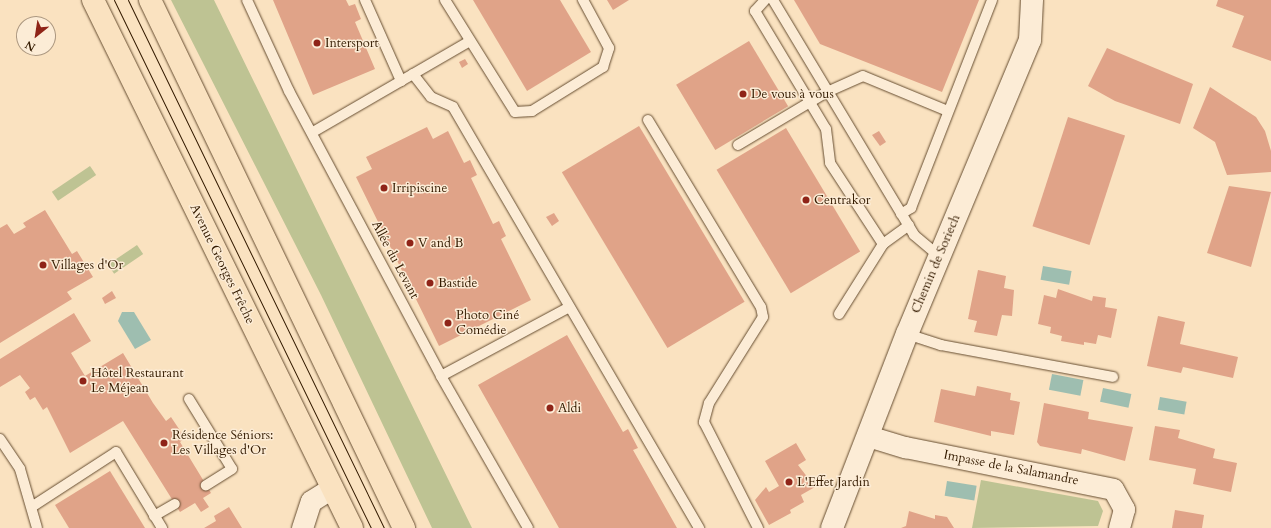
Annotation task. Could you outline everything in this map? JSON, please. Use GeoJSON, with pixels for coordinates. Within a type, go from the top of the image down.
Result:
{"type":"FeatureCollection","features":[{"type":"Feature","properties":{"kind":"main road","name":"Avenue Georges Frêche"},"geometry":{"type":"LineString","coordinates":[[93,0],[352,528]]}},
{"type":"Feature","properties":{"kind":"main road"},"geometry":{"type":"LineString","coordinates":[[150,0],[404,528]]}},
{"type":"Feature","properties":{"kind":"main road","name":"Chemin de Soriech"},"geometry":{"type":"LineString","coordinates":[[832,528],[907,334],[1030,40],[1032,0]]}},
{"type":"Feature","properties":{"kind":"street","name":"Impasse de la Salamandre"},"geometry":{"type":"LineString","coordinates":[[868,436],[905,447],[1114,489],[1124,509],[1119,528]]}},
{"type":"Feature","properties":{"kind":"street"},"geometry":{"type":"LineString","coordinates":[[302,528],[311,501],[332,488]]}},
{"type":"Feature","properties":{"kind":"lane","name":"Allée du Levant"},"geometry":{"type":"LineString","coordinates":[[247,0],[289,90],[313,132],[441,376],[528,528]]}},
{"type":"Feature","properties":{"kind":"lane"},"geometry":{"type":"LineString","coordinates":[[365,0],[401,81]]}},
{"type":"Feature","properties":{"kind":"lane"},"geometry":{"type":"LineString","coordinates":[[445,0],[468,42],[515,112],[532,111],[603,67],[609,48],[583,0]]}},
{"type":"Feature","properties":{"kind":"lane"},"geometry":{"type":"LineString","coordinates":[[764,0],[756,11],[826,129],[830,163],[883,244]]}},
{"type":"Feature","properties":{"kind":"lane"},"geometry":{"type":"LineString","coordinates":[[773,0],[914,235],[940,257]]}},
{"type":"Feature","properties":{"kind":"lane"},"geometry":{"type":"LineString","coordinates":[[901,214],[911,208],[992,0]]}},
{"type":"Feature","properties":{"kind":"lane"},"geometry":{"type":"LineString","coordinates":[[313,132],[468,42]]}},
{"type":"Feature","properties":{"kind":"lane"},"geometry":{"type":"LineString","coordinates":[[413,74],[431,98],[453,108],[568,308],[699,528]]}},
{"type":"Feature","properties":{"kind":"lane"},"geometry":{"type":"LineString","coordinates":[[738,145],[827,92],[863,76],[948,110]]}},
{"type":"Feature","properties":{"kind":"lane"},"geometry":{"type":"LineString","coordinates":[[648,120],[761,307],[763,317],[709,403],[704,422],[758,528]]}},
{"type":"Feature","properties":{"kind":"lane"},"geometry":{"type":"LineString","coordinates":[[839,314],[883,244],[909,225]]}},
{"type":"Feature","properties":{"kind":"lane"},"geometry":{"type":"LineString","coordinates":[[441,376],[568,308]]}},
{"type":"Feature","properties":{"kind":"lane"},"geometry":{"type":"LineString","coordinates":[[907,334],[941,345],[1113,377]]}},
{"type":"Feature","properties":{"kind":"lane"},"geometry":{"type":"LineString","coordinates":[[189,399],[232,469],[206,485]]}},
{"type":"Feature","properties":{"kind":"lane"},"geometry":{"type":"LineString","coordinates":[[0,440],[20,469],[33,506],[36,528]]}},
{"type":"Feature","properties":{"kind":"lane"},"geometry":{"type":"LineString","coordinates":[[33,506],[116,452],[162,528]]}},
{"type":"Feature","properties":{"kind":"lane"},"geometry":{"type":"LineString","coordinates":[[154,516],[175,504]]}},
{"type":"Feature","properties":{"kind":"green space"},"geometry":{"type":"Polygon","coordinates":[[[171,0],[214,0],[472,528],[432,528],[321,295],[171,0]]]}},
{"type":"Feature","properties":{"kind":"green space"},"geometry":{"type":"Polygon","coordinates":[[[90,166],[96,175],[58,201],[52,192],[90,166]]]}},
{"type":"Feature","properties":{"kind":"green space"},"geometry":{"type":"Polygon","coordinates":[[[137,245],[143,254],[114,274],[108,265],[137,245]]]}},
{"type":"Feature","properties":{"kind":"green space"},"geometry":{"type":"Polygon","coordinates":[[[981,480],[1098,501],[1103,511],[1098,526],[972,528],[981,480]]]}},
{"type":"Feature","properties":{"kind":"shaded area"},"geometry":{"type":"Polygon","coordinates":[[[1043,266],[1072,271],[1069,285],[1041,280],[1043,266]]]}},
{"type":"Feature","properties":{"kind":"shaded area"},"geometry":{"type":"Polygon","coordinates":[[[122,312],[134,312],[151,340],[135,349],[118,321],[122,312]]]}},
{"type":"Feature","properties":{"kind":"shaded area"},"geometry":{"type":"Polygon","coordinates":[[[1052,374],[1083,380],[1080,396],[1049,390],[1052,374]]]}},
{"type":"Feature","properties":{"kind":"shaded area"},"geometry":{"type":"Polygon","coordinates":[[[1103,388],[1131,394],[1128,408],[1100,402],[1103,388]]]}},
{"type":"Feature","properties":{"kind":"shaded area"},"geometry":{"type":"Polygon","coordinates":[[[1160,397],[1187,402],[1184,414],[1158,410],[1160,397]]]}},
{"type":"Feature","properties":{"kind":"shaded area"},"geometry":{"type":"Polygon","coordinates":[[[947,481],[977,486],[974,501],[945,496],[947,481]]]}},
{"type":"Feature","properties":{"kind":"building"},"geometry":{"type":"Polygon","coordinates":[[[273,0],[346,0],[349,6],[355,4],[361,19],[355,22],[375,69],[313,95],[273,0]]]}},
{"type":"Feature","properties":{"kind":"building"},"geometry":{"type":"Polygon","coordinates":[[[473,0],[560,0],[591,52],[527,91],[473,0]]]}},
{"type":"Feature","properties":{"kind":"building"},"geometry":{"type":"Polygon","coordinates":[[[607,0],[629,0],[613,10],[607,0]]]}},
{"type":"Feature","properties":{"kind":"building"},"geometry":{"type":"Polygon","coordinates":[[[794,0],[979,0],[942,92],[820,44],[794,0]]]}},
{"type":"Feature","properties":{"kind":"building"},"geometry":{"type":"Polygon","coordinates":[[[1218,0],[1271,0],[1271,61],[1232,47],[1244,16],[1216,6],[1218,0]]]}},
{"type":"Feature","properties":{"kind":"building"},"geometry":{"type":"Polygon","coordinates":[[[749,41],[788,106],[715,150],[676,85],[749,41]]]}},
{"type":"Feature","properties":{"kind":"building"},"geometry":{"type":"Polygon","coordinates":[[[1107,48],[1193,84],[1180,124],[1115,101],[1088,86],[1107,48]]]}},
{"type":"Feature","properties":{"kind":"building"},"geometry":{"type":"Polygon","coordinates":[[[465,59],[468,64],[462,68],[459,62],[465,59]]]}},
{"type":"Feature","properties":{"kind":"building"},"geometry":{"type":"Polygon","coordinates":[[[1210,87],[1256,117],[1265,131],[1271,151],[1271,172],[1227,175],[1215,142],[1193,128],[1210,87]]]}},
{"type":"Feature","properties":{"kind":"building"},"geometry":{"type":"Polygon","coordinates":[[[1068,117],[1125,136],[1090,245],[1032,226],[1068,117]]]}},
{"type":"Feature","properties":{"kind":"building"},"geometry":{"type":"Polygon","coordinates":[[[639,126],[745,302],[667,348],[562,172],[639,126]]]}},
{"type":"Feature","properties":{"kind":"building"},"geometry":{"type":"Polygon","coordinates":[[[427,127],[433,139],[448,131],[464,163],[470,160],[477,175],[471,178],[493,224],[499,221],[506,236],[501,239],[531,300],[439,346],[356,177],[372,169],[366,157],[427,127]]]}},
{"type":"Feature","properties":{"kind":"building"},"geometry":{"type":"Polygon","coordinates":[[[786,128],[860,251],[791,293],[717,170],[786,128]]]}},
{"type":"Feature","properties":{"kind":"building"},"geometry":{"type":"Polygon","coordinates":[[[879,131],[886,142],[880,146],[872,135],[879,131]]]}},
{"type":"Feature","properties":{"kind":"building"},"geometry":{"type":"Polygon","coordinates":[[[1229,186],[1271,192],[1251,267],[1207,253],[1229,186]]]}},
{"type":"Feature","properties":{"kind":"building","name":"Villages d'Or"},"geometry":{"type":"Polygon","coordinates":[[[45,210],[72,254],[77,251],[93,277],[67,292],[72,299],[0,343],[0,228],[7,224],[14,234],[26,227],[23,223],[45,210]]]}},
{"type":"Feature","properties":{"kind":"building"},"geometry":{"type":"Polygon","coordinates":[[[554,213],[559,221],[552,226],[546,217],[554,213]]]}},
{"type":"Feature","properties":{"kind":"building"},"geometry":{"type":"Polygon","coordinates":[[[978,270],[1006,276],[1004,288],[1014,290],[1012,316],[1002,315],[997,336],[974,332],[977,321],[968,319],[978,270]]]}},
{"type":"Feature","properties":{"kind":"building"},"geometry":{"type":"Polygon","coordinates":[[[1058,289],[1092,301],[1093,296],[1106,298],[1105,307],[1117,309],[1111,338],[1098,335],[1096,344],[1084,342],[1084,345],[1061,341],[1062,336],[1050,333],[1051,327],[1038,324],[1044,295],[1056,298],[1058,289]]]}},
{"type":"Feature","properties":{"kind":"building"},"geometry":{"type":"Polygon","coordinates":[[[112,291],[116,298],[105,304],[102,298],[112,291]]]}},
{"type":"Feature","properties":{"kind":"building","name":"Hôtel Restaurant Le Méjean"},"geometry":{"type":"Polygon","coordinates":[[[74,313],[91,341],[71,353],[85,376],[123,353],[153,403],[166,421],[171,417],[185,438],[180,442],[211,493],[203,498],[209,507],[201,512],[195,503],[180,512],[123,421],[70,453],[47,407],[43,410],[35,397],[30,400],[25,392],[30,388],[20,375],[0,387],[0,359],[74,313]]]}},
{"type":"Feature","properties":{"kind":"building"},"geometry":{"type":"Polygon","coordinates":[[[1158,316],[1185,322],[1180,344],[1238,357],[1233,378],[1183,367],[1181,373],[1147,366],[1158,316]]]}},
{"type":"Feature","properties":{"kind":"building","name":"Aldi"},"geometry":{"type":"Polygon","coordinates":[[[567,335],[623,432],[628,429],[638,448],[633,450],[677,528],[559,528],[478,385],[567,335]]]}},
{"type":"Feature","properties":{"kind":"building"},"geometry":{"type":"Polygon","coordinates":[[[977,386],[1011,393],[1010,400],[1020,402],[1014,435],[991,431],[991,436],[934,422],[941,389],[975,396],[977,386]]]}},
{"type":"Feature","properties":{"kind":"building"},"geometry":{"type":"Polygon","coordinates":[[[1044,403],[1089,412],[1088,419],[1133,427],[1125,461],[1082,449],[1081,454],[1040,446],[1037,442],[1044,403]]]}},
{"type":"Feature","properties":{"kind":"building"},"geometry":{"type":"Polygon","coordinates":[[[1155,426],[1180,430],[1178,438],[1215,449],[1213,458],[1237,463],[1231,492],[1193,484],[1196,469],[1149,460],[1155,426]]]}},
{"type":"Feature","properties":{"kind":"building"},"geometry":{"type":"Polygon","coordinates":[[[796,443],[806,460],[798,465],[815,487],[801,495],[804,502],[790,510],[791,513],[769,525],[755,500],[766,487],[769,492],[779,486],[765,461],[796,443]]]}},
{"type":"Feature","properties":{"kind":"building"},"geometry":{"type":"Polygon","coordinates":[[[110,471],[145,528],[69,528],[55,505],[110,471]]]}},
{"type":"Feature","properties":{"kind":"building"},"geometry":{"type":"Polygon","coordinates":[[[229,507],[242,528],[204,528],[216,521],[214,516],[229,507]]]}},
{"type":"Feature","properties":{"kind":"building"},"geometry":{"type":"Polygon","coordinates":[[[1175,510],[1204,515],[1202,528],[1172,528],[1175,510]]]}},
{"type":"Feature","properties":{"kind":"building"},"geometry":{"type":"Polygon","coordinates":[[[909,511],[935,519],[935,515],[947,517],[954,528],[901,528],[906,526],[909,511]]]}},
{"type":"Feature","properties":{"kind":"tram line"},"geometry":{"type":"LineString","coordinates":[[114,0],[371,528]]}},
{"type":"Feature","properties":{"kind":"tram line"},"geometry":{"type":"LineString","coordinates":[[128,0],[384,528]]}},
{"type":"Feature","properties":{"kind":"place","name":"Intersport"},"geometry":{"type":"Point","coordinates":[317,43]}},
{"type":"Feature","properties":{"kind":"place","name":"De vous à vous"},"geometry":{"type":"Point","coordinates":[743,94]}},
{"type":"Feature","properties":{"kind":"place","name":"Irripiscine"},"geometry":{"type":"Point","coordinates":[384,188]}},
{"type":"Feature","properties":{"kind":"place","name":"Centrakor"},"geometry":{"type":"Point","coordinates":[806,200]}},
{"type":"Feature","properties":{"kind":"place","name":"V and B"},"geometry":{"type":"Point","coordinates":[410,243]}},
{"type":"Feature","properties":{"kind":"place","name":"Villages d'Or"},"geometry":{"type":"Point","coordinates":[43,265]}},
{"type":"Feature","properties":{"kind":"place","name":"Bastide"},"geometry":{"type":"Point","coordinates":[430,283]}},
{"type":"Feature","properties":{"kind":"place","name":"Photo Ciné Comédie"},"geometry":{"type":"Point","coordinates":[448,323]}},
{"type":"Feature","properties":{"kind":"place","name":"Hôtel Restaurant Le Méjean"},"geometry":{"type":"Point","coordinates":[83,381]}},
{"type":"Feature","properties":{"kind":"place","name":"Aldi"},"geometry":{"type":"Point","coordinates":[550,408]}},
{"type":"Feature","properties":{"kind":"place","name":"Résidence Séniors: Les Villages d'Or"},"geometry":{"type":"Point","coordinates":[164,443]}},
{"type":"Feature","properties":{"kind":"place","name":"L'Effet Jardin"},"geometry":{"type":"Point","coordinates":[789,482]}}]}
